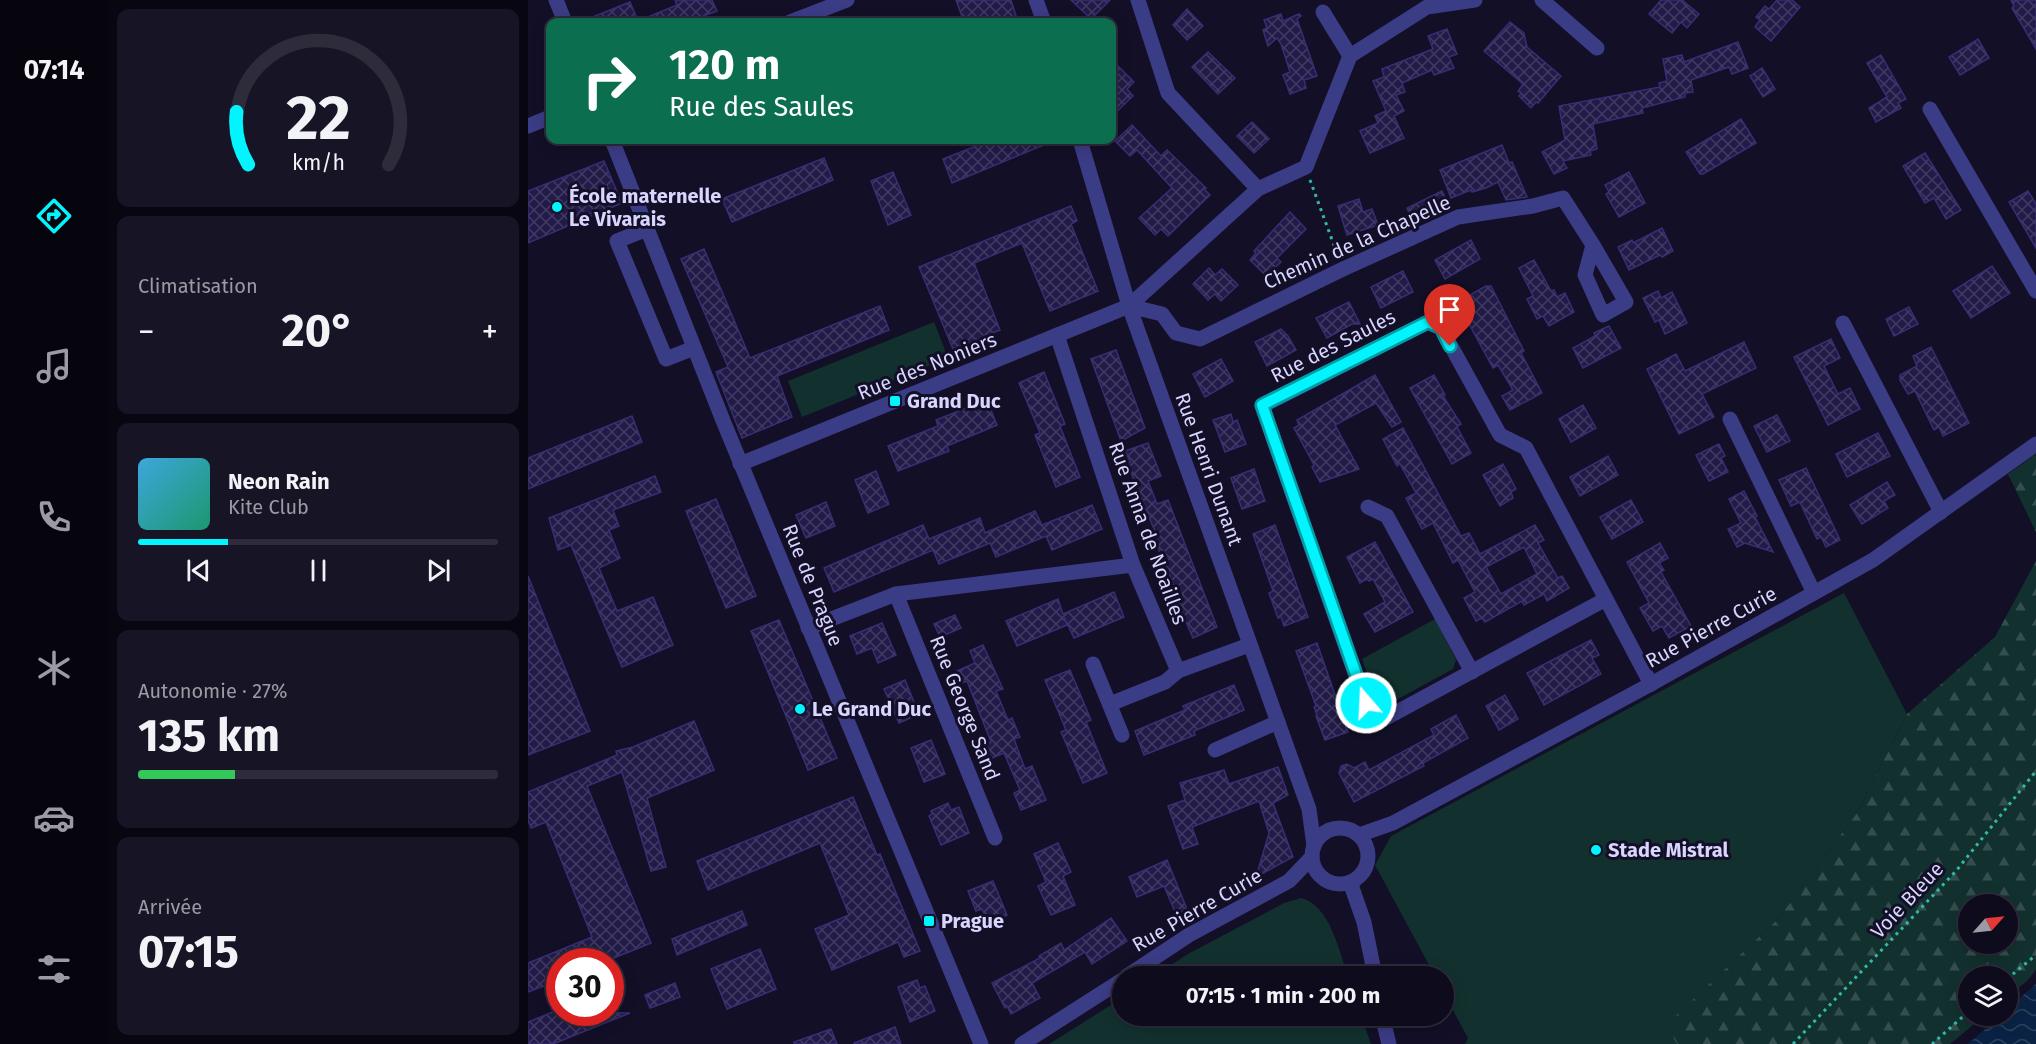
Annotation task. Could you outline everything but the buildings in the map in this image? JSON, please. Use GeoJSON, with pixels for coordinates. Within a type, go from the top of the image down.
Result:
{"type":"FeatureCollection","features":[{"type":"Feature","properties":{"kind":"street"},"geometry":{"type":"LineString","coordinates":[[556,0],[563,18]]}},
{"type":"Feature","properties":{"kind":"street"},"geometry":{"type":"LineString","coordinates":[[800,18],[844,0]]}},
{"type":"Feature","properties":{"kind":"street"},"geometry":{"type":"LineString","coordinates":[[1036,0],[1043,18]]}},
{"type":"Feature","properties":{"kind":"street"},"geometry":{"type":"LineString","coordinates":[[1138,0],[1168,93],[1258,189]]}},
{"type":"Feature","properties":{"kind":"street"},"geometry":{"type":"LineString","coordinates":[[1306,168],[1350,56],[1426,7],[1475,0]]}},
{"type":"Feature","properties":{"kind":"street"},"geometry":{"type":"LineString","coordinates":[[1542,0],[1597,48]]}},
{"type":"Feature","properties":{"kind":"street"},"geometry":{"type":"LineString","coordinates":[[1323,12],[1350,56]]}},
{"type":"Feature","properties":{"kind":"street"},"geometry":{"type":"LineString","coordinates":[[1930,109],[2036,291]]}},
{"type":"Feature","properties":{"kind":"street"},"geometry":{"type":"LineString","coordinates":[[528,126],[546,119]]}},
{"type":"Feature","properties":{"kind":"street","name":"Rue de Prague"},"geometry":{"type":"LineString","coordinates":[[614,144],[740,464],[981,1044]]}},
{"type":"Feature","properties":{"kind":"street","name":"Rue Henri Dunant"},"geometry":{"type":"LineString","coordinates":[[1081,144],[1129,306],[1310,809],[1313,851]]}},
{"type":"Feature","properties":{"kind":"street","name":"Rue des Noniers"},"geometry":{"type":"LineString","coordinates":[[740,464],[1129,306],[1258,189],[1306,168]]}},
{"type":"Feature","properties":{"kind":"street","name":"Chemin de la Chapelle"},"geometry":{"type":"LineString","coordinates":[[1129,306],[1162,314],[1176,333],[1200,339],[1343,269],[1458,217],[1533,206],[1563,198],[1593,244]]}},
{"type":"Feature","properties":{"kind":"street"},"geometry":{"type":"LineString","coordinates":[[647,229],[617,241],[666,359],[694,348]]}},
{"type":"Feature","properties":{"kind":"street","name":"Rue des Saules"},"geometry":{"type":"LineString","coordinates":[[1606,599],[1373,725],[1262,405],[1428,322],[1441,328],[1500,435],[1526,448],[1606,599],[1651,684]]}},
{"type":"Feature","properties":{"kind":"street"},"geometry":{"type":"LineString","coordinates":[[1843,323],[1941,512]]}},
{"type":"Feature","properties":{"kind":"street","name":"Rue Anna de Noailles"},"geometry":{"type":"LineString","coordinates":[[1057,336],[1133,565],[1178,671]]}},
{"type":"Feature","properties":{"kind":"street"},"geometry":{"type":"LineString","coordinates":[[1730,419],[1814,593]]}},
{"type":"Feature","properties":{"kind":"street","name":"Rue Pierre Curie"},"geometry":{"type":"LineString","coordinates":[[1359,835],[1393,823],[1651,684],[1873,560],[2036,444]]}},
{"type":"Feature","properties":{"kind":"street"},"geometry":{"type":"LineString","coordinates":[[1368,507],[1387,516],[1472,672]]}},
{"type":"Feature","properties":{"kind":"street"},"geometry":{"type":"LineString","coordinates":[[808,628],[896,594],[1133,565]]}},
{"type":"Feature","properties":{"kind":"street","name":"Rue George Sand"},"geometry":{"type":"LineString","coordinates":[[896,594],[995,838]]}},
{"type":"Feature","properties":{"kind":"street"},"geometry":{"type":"LineString","coordinates":[[1110,704],[1165,682],[1178,671],[1250,645]]}},
{"type":"Feature","properties":{"kind":"street"},"geometry":{"type":"LineString","coordinates":[[1093,663],[1122,735]]}},
{"type":"Feature","properties":{"kind":"street"},"geometry":{"type":"LineString","coordinates":[[1215,750],[1278,722]]}},
{"type":"Feature","properties":{"kind":"street","name":"Rue Henri Dunant"},"geometry":{"type":"LineString","coordinates":[[1310,809],[1330,829]]}},
{"type":"Feature","properties":{"kind":"street","name":"Rue Pierre Curie"},"geometry":{"type":"LineString","coordinates":[[1368,851],[1393,823]]}},
{"type":"Feature","properties":{"kind":"street"},"geometry":{"type":"LineString","coordinates":[[1345,828],[1359,835],[1368,851],[1368,861],[1358,878],[1341,884],[1332,883],[1323,878],[1314,865],[1313,851],[1323,833],[1330,829],[1345,828]]}},
{"type":"Feature","properties":{"kind":"street","name":"Rue Pierre Curie"},"geometry":{"type":"LineString","coordinates":[[1142,966],[1189,935],[1289,881],[1313,851]]}},
{"type":"Feature","properties":{"kind":"street","name":"Rue Pierre Curie"},"geometry":{"type":"LineString","coordinates":[[1289,881],[1323,878]]}},
{"type":"Feature","properties":{"kind":"street"},"geometry":{"type":"LineString","coordinates":[[1350,882],[1364,922],[1373,966]]}},
{"type":"Feature","properties":{"kind":"street","name":"Rue Pierre Curie"},"geometry":{"type":"LineString","coordinates":[[1022,1044],[1112,986]]}},
{"type":"Feature","properties":{"kind":"street"},"geometry":{"type":"LineString","coordinates":[[1384,1026],[1389,1044]]}},
{"type":"Feature","properties":{"kind":"path"},"geometry":{"type":"LineString","coordinates":[[1306,168],[1343,269]]}},
{"type":"Feature","properties":{"kind":"path","name":"Voie Bleue"},"geometry":{"type":"LineString","coordinates":[[1793,1044],[1956,871],[2036,771]]}},
{"type":"Feature","properties":{"kind":"path"},"geometry":{"type":"LineString","coordinates":[[2018,970],[2036,955]]}},
{"type":"Feature","properties":{"kind":"path"},"geometry":{"type":"LineString","coordinates":[[1932,1044],[1958,1021]]}},
{"type":"Feature","properties":{"kind":"green space"},"geometry":{"type":"Polygon","coordinates":[[[934,322],[948,358],[802,417],[788,381],[934,322]]]}},
{"type":"Feature","properties":{"kind":"green space"},"geometry":{"type":"Polygon","coordinates":[[[2036,454],[2036,532],[2008,474],[2036,454]]]}},
{"type":"Feature","properties":{"kind":"green space"},"geometry":{"type":"Polygon","coordinates":[[[2036,561],[2036,970],[2018,988],[2018,966],[1958,966],[1958,1026],[1972,1026],[1950,1044],[1677,1044],[1666,1025],[1777,920],[1857,813],[1907,714],[1995,637],[2036,561]]]}},
{"type":"Feature","properties":{"kind":"green space"},"geometry":{"type":"Polygon","coordinates":[[[1844,593],[1907,714],[1857,813],[1777,920],[1667,1025],[1677,1044],[1465,1044],[1468,1038],[1454,1012],[1454,966],[1430,966],[1375,865],[1391,836],[1844,593]]]}},
{"type":"Feature","properties":{"kind":"green space"},"geometry":{"type":"Polygon","coordinates":[[[1435,619],[1456,660],[1453,669],[1387,705],[1379,703],[1362,659],[1435,619]]]}},
{"type":"Feature","properties":{"kind":"green space"},"geometry":{"type":"Polygon","coordinates":[[[1301,898],[1311,902],[1319,910],[1332,930],[1345,966],[1169,966],[1188,954],[1284,903],[1301,898]]]}},
{"type":"Feature","properties":{"kind":"green space"},"geometry":{"type":"Polygon","coordinates":[[[1112,1004],[1112,1026],[1365,1026],[1371,1044],[1049,1044],[1112,1004]]]}},
{"type":"Feature","properties":{"kind":"water"},"geometry":{"type":"Polygon","coordinates":[[[2036,984],[2036,1044],[1968,1044],[1989,1026],[2018,1026],[2018,1000],[2036,984]]]}},
{"type":"Feature","properties":{"kind":"place","name":"École maternelle Le Vivarais"},"geometry":{"type":"Point","coordinates":[557,207]}},
{"type":"Feature","properties":{"kind":"place","name":"Grand Duc"},"geometry":{"type":"Point","coordinates":[895,401]}},
{"type":"Feature","properties":{"kind":"place","name":"Le Grand Duc"},"geometry":{"type":"Point","coordinates":[800,709]}},
{"type":"Feature","properties":{"kind":"place","name":"Stade Mistral"},"geometry":{"type":"Point","coordinates":[1596,850]}},
{"type":"Feature","properties":{"kind":"place","name":"Prague"},"geometry":{"type":"Point","coordinates":[929,921]}},
{"type":"Feature","properties":{"kind":"route"},"geometry":{"type":"LineString","coordinates":[[1366,703],[1262,405],[1428,322],[1441,328],[1450,346]]}}]}
